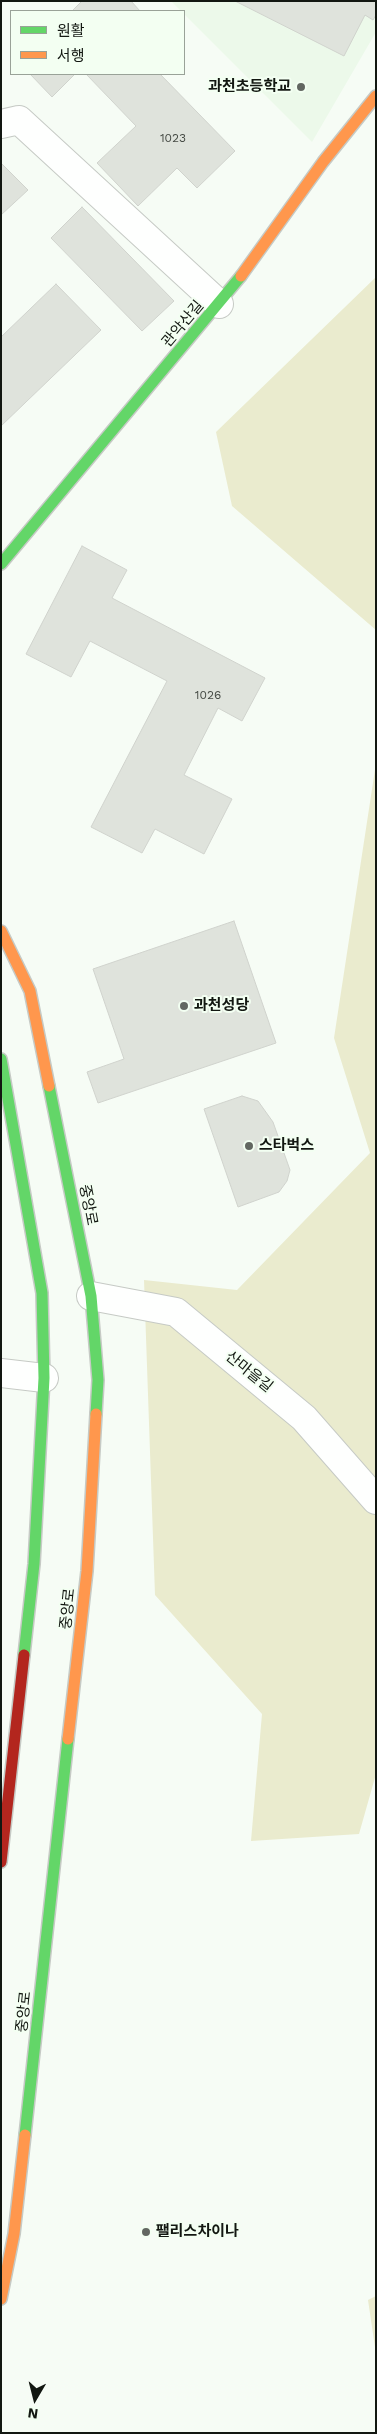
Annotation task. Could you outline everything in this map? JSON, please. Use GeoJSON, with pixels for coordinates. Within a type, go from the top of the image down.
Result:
{"type":"FeatureCollection","features":[{"type":"Feature","properties":{"kind":"street","name":"관악산길"},"geometry":{"type":"LineString","coordinates":[[1,564],[219,304],[323,162],[376,96]]}},
{"type":"Feature","properties":{"kind":"street"},"geometry":{"type":"LineString","coordinates":[[1,124],[18,120],[219,304]]}},
{"type":"Feature","properties":{"kind":"street","name":"중앙로"},"geometry":{"type":"LineString","coordinates":[[1,931],[30,991],[91,1296],[98,1380],[87,1570],[16,2224],[1,2299]]}},
{"type":"Feature","properties":{"kind":"street"},"geometry":{"type":"LineString","coordinates":[[1,1059],[42,1293],[44,1378],[34,1564],[1,1862]]}},
{"type":"Feature","properties":{"kind":"street","name":"산마을길"},"geometry":{"type":"LineString","coordinates":[[91,1296],[176,1312],[304,1418],[376,1500]]}},
{"type":"Feature","properties":{"kind":"street"},"geometry":{"type":"LineString","coordinates":[[1,1373],[44,1378]]}},
{"type":"Feature","properties":{"kind":"shaded area","name":"과천초등학교"},"geometry":{"type":"Polygon","coordinates":[[[171,1],[376,1],[376,32],[312,142],[185,15],[185,10],[180,10],[171,1]]]}},
{"type":"Feature","properties":{"kind":"shaded area"},"geometry":{"type":"Polygon","coordinates":[[[376,277],[376,630],[232,506],[216,432],[376,277]]]}},
{"type":"Feature","properties":{"kind":"shaded area"},"geometry":{"type":"Polygon","coordinates":[[[376,763],[376,1774],[359,1834],[251,1841],[262,1714],[155,1595],[144,1280],[237,1290],[370,1153],[334,1038],[376,763]]]}},
{"type":"Feature","properties":{"kind":"shaded area"},"geometry":{"type":"Polygon","coordinates":[[[376,2296],[376,2354],[368,2300],[376,2296]]]}},
{"type":"Feature","properties":{"kind":"building"},"geometry":{"type":"Polygon","coordinates":[[[82,1],[131,1],[139,10],[73,10],[82,1]]]}},
{"type":"Feature","properties":{"kind":"building"},"geometry":{"type":"Polygon","coordinates":[[[235,1],[376,1],[376,15],[373,20],[365,15],[344,56],[235,1]]]}},
{"type":"Feature","properties":{"kind":"building"},"geometry":{"type":"Polygon","coordinates":[[[31,75],[74,75],[52,97],[31,75]]]}},
{"type":"Feature","properties":{"kind":"building"},"geometry":{"type":"Polygon","coordinates":[[[87,75],[161,75],[235,151],[197,188],[177,168],[138,206],[97,163],[136,126],[87,75]]]}},
{"type":"Feature","properties":{"kind":"building"},"geometry":{"type":"Polygon","coordinates":[[[1,163],[28,190],[1,215],[1,163]]]}},
{"type":"Feature","properties":{"kind":"building"},"geometry":{"type":"Polygon","coordinates":[[[82,207],[174,301],[142,331],[51,238],[82,207]]]}},
{"type":"Feature","properties":{"kind":"building"},"geometry":{"type":"Polygon","coordinates":[[[56,284],[101,330],[1,426],[1,337],[56,284]]]}},
{"type":"Feature","properties":{"kind":"building"},"geometry":{"type":"Polygon","coordinates":[[[82,546],[127,570],[112,598],[265,678],[242,721],[218,708],[184,775],[232,799],[204,854],[155,829],[142,853],[91,827],[167,681],[90,641],[71,677],[26,654],[82,546]]]}},
{"type":"Feature","properties":{"kind":"building","name":"과천성당"},"geometry":{"type":"Polygon","coordinates":[[[234,921],[276,1043],[98,1103],[87,1072],[124,1059],[93,969],[234,921]]]}},
{"type":"Feature","properties":{"kind":"building","name":"스타벅스"},"geometry":{"type":"Polygon","coordinates":[[[242,1096],[258,1101],[273,1122],[290,1170],[287,1181],[279,1192],[238,1207],[204,1109],[242,1096]]]}},
{"type":"Feature","properties":{"kind":"traffic: fast"},"geometry":{"type":"LineString","coordinates":[[1,564],[241,276]]}},
{"type":"Feature","properties":{"kind":"traffic: fast"},"geometry":{"type":"LineString","coordinates":[[1,1059],[42,1293],[44,1378],[34,1564],[24,1655]]}},
{"type":"Feature","properties":{"kind":"traffic: fast"},"geometry":{"type":"LineString","coordinates":[[49,1086],[91,1296],[98,1380],[96,1414]]}},
{"type":"Feature","properties":{"kind":"traffic: fast"},"geometry":{"type":"LineString","coordinates":[[25,2135],[68,1739]]}},
{"type":"Feature","properties":{"kind":"traffic: slow"},"geometry":{"type":"LineString","coordinates":[[241,276],[323,162],[376,96]]}},
{"type":"Feature","properties":{"kind":"traffic: slow"},"geometry":{"type":"LineString","coordinates":[[1,931],[30,991],[49,1086]]}},
{"type":"Feature","properties":{"kind":"traffic: slow"},"geometry":{"type":"LineString","coordinates":[[68,1739],[87,1571],[96,1414]]}},
{"type":"Feature","properties":{"kind":"traffic: slow"},"geometry":{"type":"LineString","coordinates":[[1,2299],[14,2234],[25,2135]]}},
{"type":"Feature","properties":{"kind":"traffic: jam"},"geometry":{"type":"LineString","coordinates":[[1,1862],[24,1655]]}},
{"type":"Feature","properties":{"kind":"place","name":"과천초등학교"},"geometry":{"type":"Point","coordinates":[301,87]}},
{"type":"Feature","properties":{"kind":"place","name":"과천성당"},"geometry":{"type":"Point","coordinates":[184,1006]}},
{"type":"Feature","properties":{"kind":"place","name":"스타벅스"},"geometry":{"type":"Point","coordinates":[249,1146]}},
{"type":"Feature","properties":{"kind":"place","name":"팰리스차이나"},"geometry":{"type":"Point","coordinates":[146,2232]}}]}
